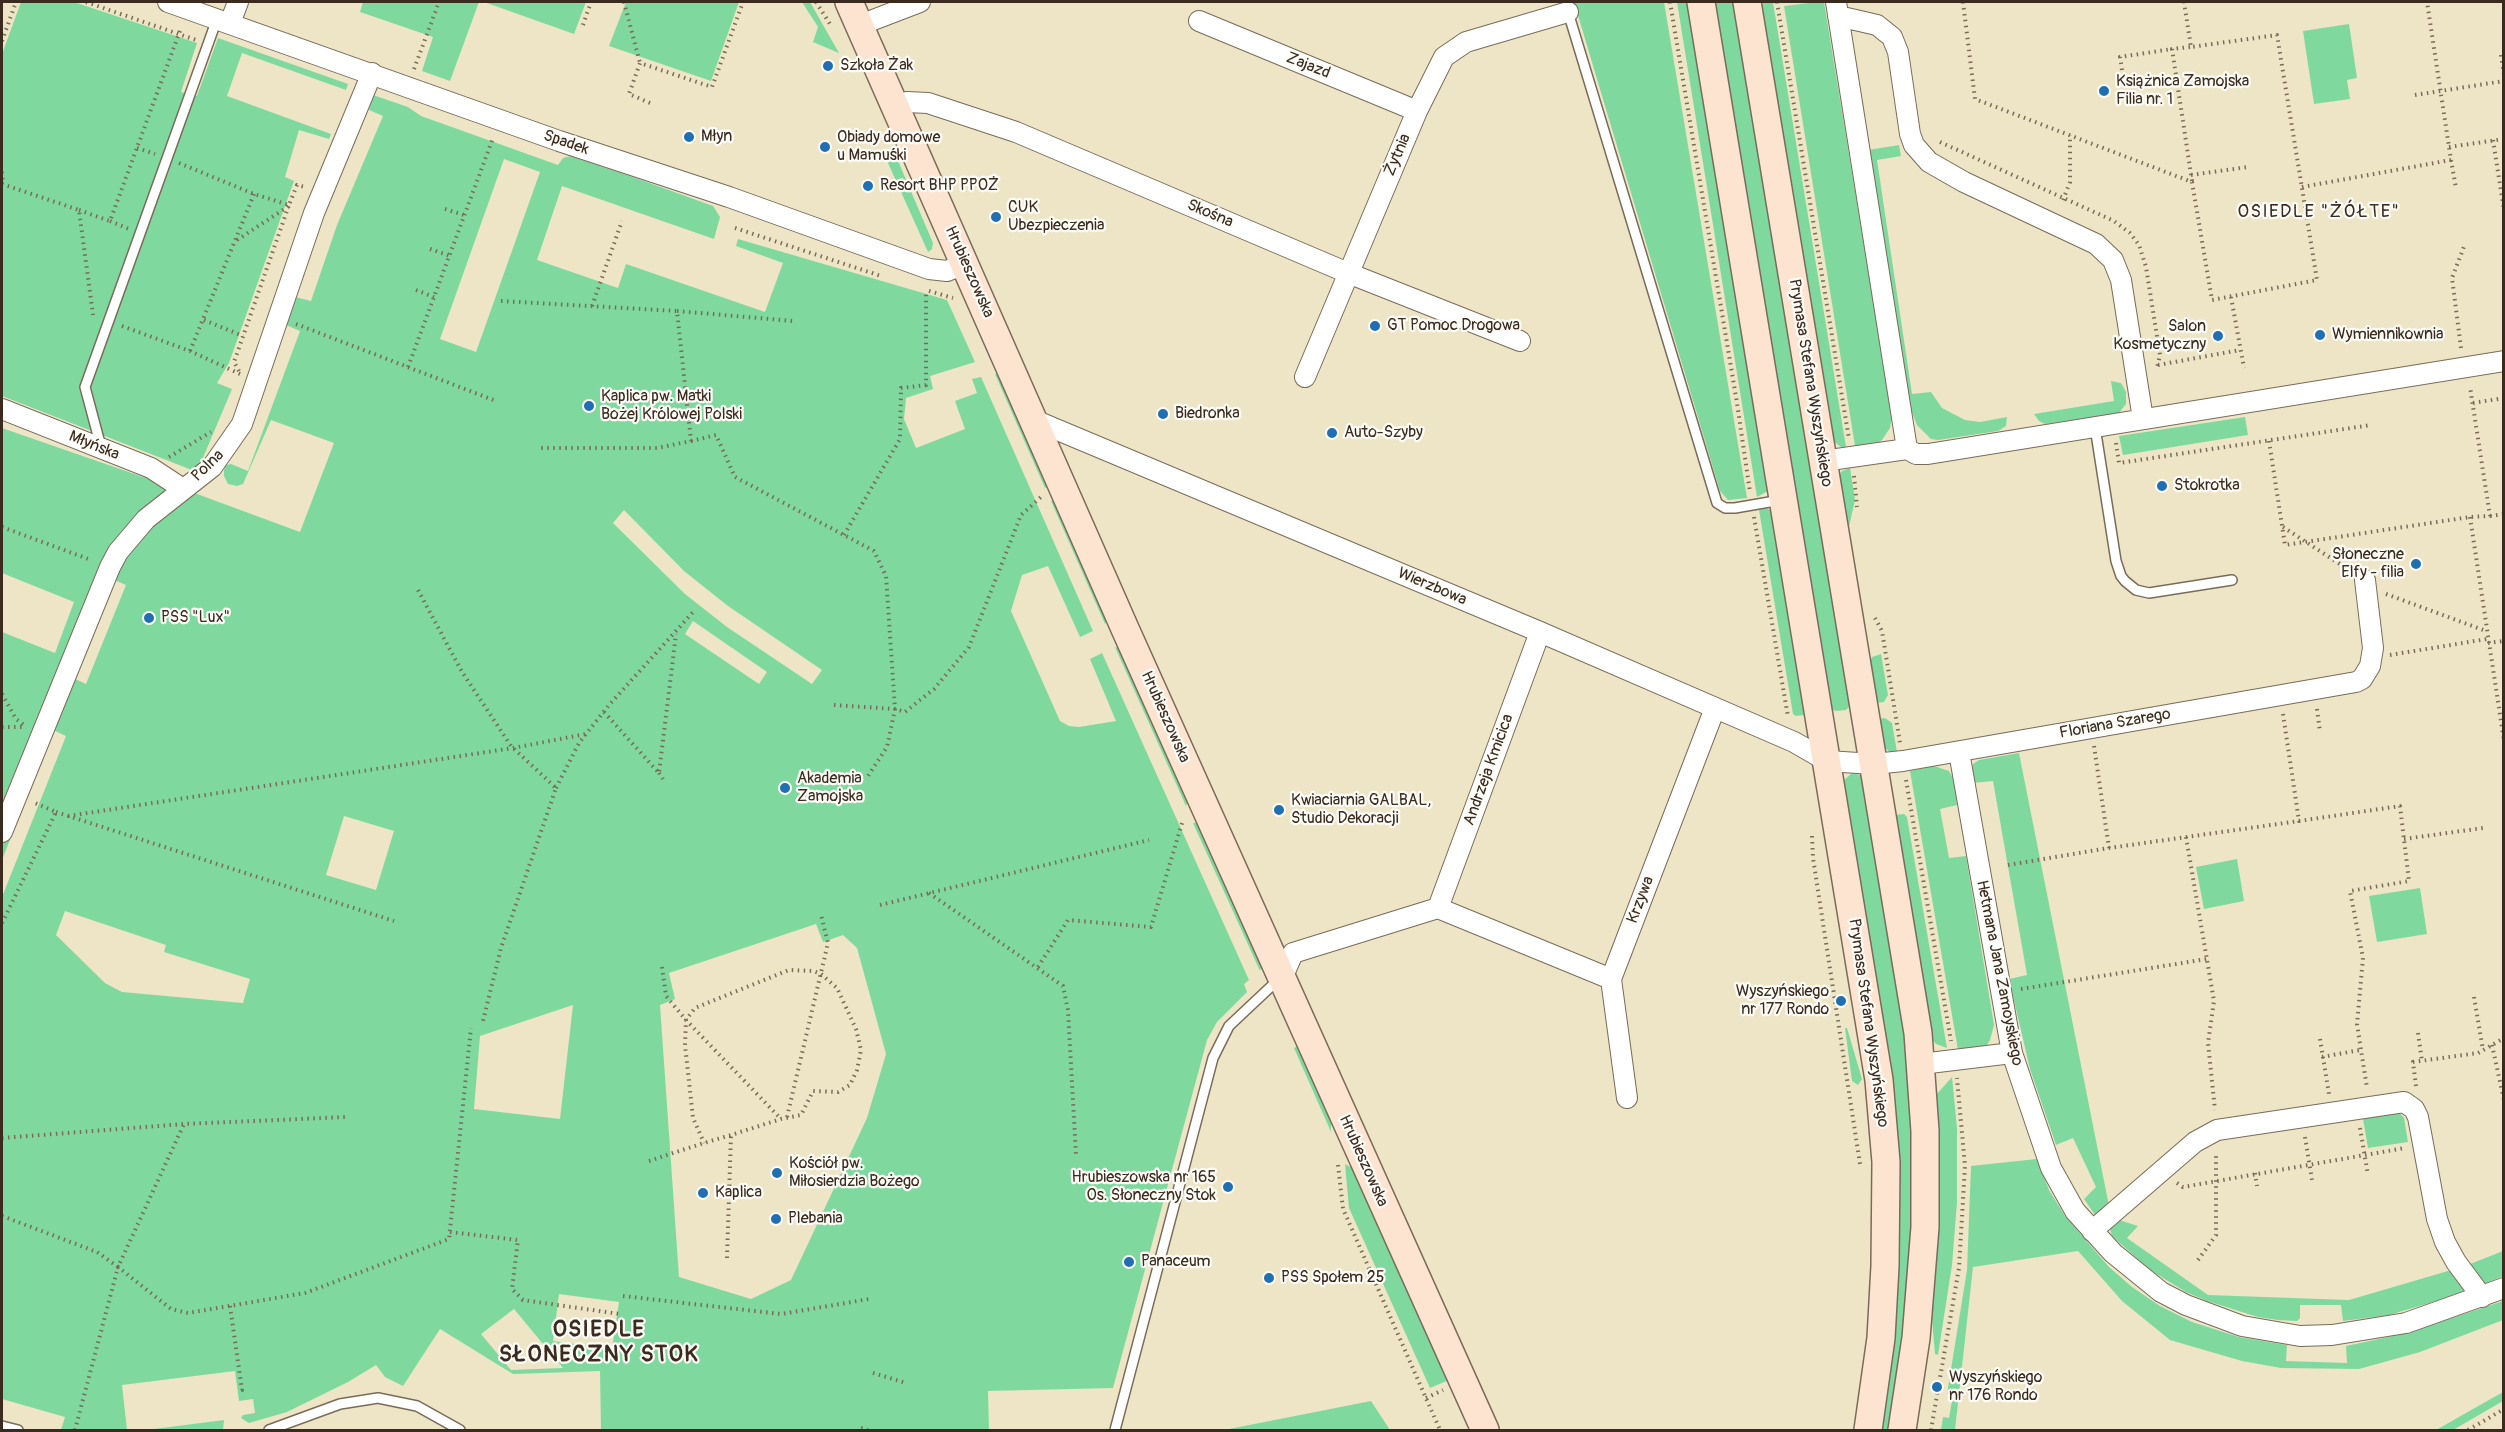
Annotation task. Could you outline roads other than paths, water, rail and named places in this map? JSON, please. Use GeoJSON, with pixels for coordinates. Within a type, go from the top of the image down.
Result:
{"type":"FeatureCollection","features":[{"type":"Feature","properties":{"kind":"main road","name":"Prymasa Stefana Wyszyńskiego"},"geometry":{"type":"LineString","coordinates":[[1701,2],[1877,1061],[1884,1136],[1886,1239],[1883,1311],[1868,1431]]}},
{"type":"Feature","properties":{"kind":"main road","name":"Prymasa Stefana Wyszyńskiego"},"geometry":{"type":"LineString","coordinates":[[1748,2],[1911,987],[1920,1064],[1926,1167],[1923,1260],[1916,1338],[1902,1431]]}},
{"type":"Feature","properties":{"kind":"main road","name":"Hrubieszowska"},"geometry":{"type":"LineString","coordinates":[[854,13],[897,106],[1131,642],[1283,976],[1355,1144],[1485,1431]]}},
{"type":"Feature","properties":{"kind":"street","name":"Spadek"},"geometry":{"type":"LineString","coordinates":[[168,2],[929,269],[946,271],[966,263]]}},
{"type":"Feature","properties":{"kind":"street"},"geometry":{"type":"LineString","coordinates":[[223,21],[238,2]]}},
{"type":"Feature","properties":{"kind":"street"},"geometry":{"type":"LineString","coordinates":[[854,13],[920,2]]}},
{"type":"Feature","properties":{"kind":"street"},"geometry":{"type":"LineString","coordinates":[[1837,9],[1907,449]]}},
{"type":"Feature","properties":{"kind":"street"},"geometry":{"type":"LineString","coordinates":[[1837,9],[1877,25],[1892,37],[1898,52],[1910,134],[1914,145],[1929,162],[1964,182],[2096,244],[2113,260],[2121,280],[2143,419]]}},
{"type":"Feature","properties":{"kind":"street","name":"Żytnia"},"geometry":{"type":"LineString","coordinates":[[1305,376],[1416,111],[1439,64],[1451,51],[1466,42],[1568,12]]}},
{"type":"Feature","properties":{"kind":"street","name":"Zajazd"},"geometry":{"type":"LineString","coordinates":[[1199,21],[1416,111]]}},
{"type":"Feature","properties":{"kind":"street","name":"Polna"},"geometry":{"type":"LineString","coordinates":[[2,832],[110,567],[125,543],[146,519],[212,467],[242,424],[314,213],[372,73]]}},
{"type":"Feature","properties":{"kind":"street","name":"Skośna"},"geometry":{"type":"LineString","coordinates":[[897,106],[907,102],[928,103],[1016,132],[1348,273],[1520,341]]}},
{"type":"Feature","properties":{"kind":"street"},"geometry":{"type":"LineString","coordinates":[[1823,461],[1907,449],[1916,454],[1928,454],[2504,361]]}},
{"type":"Feature","properties":{"kind":"street","name":"Młyńska"},"geometry":{"type":"LineString","coordinates":[[2,410],[151,468],[183,489]]}},
{"type":"Feature","properties":{"kind":"street","name":"Wierzbowa"},"geometry":{"type":"LineString","coordinates":[[1034,420],[1540,632],[1794,742],[1827,761]]}},
{"type":"Feature","properties":{"kind":"street","name":"Floriana Szarego"},"geometry":{"type":"LineString","coordinates":[[1874,764],[1959,752],[2356,682],[2362,679],[2370,666],[2373,648],[2365,580]]}},
{"type":"Feature","properties":{"kind":"street","name":"Andrzeja Kmicica"},"geometry":{"type":"LineString","coordinates":[[1438,908],[1540,632]]}},
{"type":"Feature","properties":{"kind":"street","name":"Krzywa"},"geometry":{"type":"LineString","coordinates":[[1627,1098],[1611,979],[1715,708]]}},
{"type":"Feature","properties":{"kind":"street","name":"Hetmana Jana Zamoyskiego"},"geometry":{"type":"LineString","coordinates":[[1959,752],[2012,1053],[2051,1168],[2062,1191],[2092,1231],[2113,1253],[2162,1292],[2214,1317],[2242,1326],[2300,1336],[2370,1331],[2406,1323],[2504,1288]]}},
{"type":"Feature","properties":{"kind":"street"},"geometry":{"type":"LineString","coordinates":[[1827,761],[1874,764]]}},
{"type":"Feature","properties":{"kind":"street"},"geometry":{"type":"LineString","coordinates":[[1283,976],[1293,954],[1438,908],[1611,979]]}},
{"type":"Feature","properties":{"kind":"street"},"geometry":{"type":"LineString","coordinates":[[1920,1064],[2012,1053]]}},
{"type":"Feature","properties":{"kind":"street"},"geometry":{"type":"LineString","coordinates":[[2092,1231],[2195,1142],[2217,1130],[2398,1101],[2410,1105],[2418,1116],[2438,1219],[2445,1242],[2456,1262],[2482,1297]]}},
{"type":"Feature","properties":{"kind":"lane"},"geometry":{"type":"LineString","coordinates":[[1568,12],[1717,503],[1725,508],[1783,500]]}},
{"type":"Feature","properties":{"kind":"lane"},"geometry":{"type":"LineString","coordinates":[[101,448],[85,387],[208,45],[223,21]]}},
{"type":"Feature","properties":{"kind":"lane"},"geometry":{"type":"LineString","coordinates":[[2104,425],[2116,561],[2125,581],[2136,590],[2149,593],[2232,580]]}},
{"type":"Feature","properties":{"kind":"lane"},"geometry":{"type":"LineString","coordinates":[[1115,1431],[1213,1058],[1229,1026],[1283,976]]}},
{"type":"Feature","properties":{"kind":"lane"},"geometry":{"type":"LineString","coordinates":[[269,1431],[340,1404],[378,1398],[417,1406],[460,1431]]}},
{"type":"Feature","properties":{"kind":"lane"},"geometry":{"type":"LineString","coordinates":[[2,1426],[18,1431]]}},
{"type":"Feature","properties":{"kind":"place","name":"Szkoła Żak"},"geometry":{"type":"Point","coordinates":[828,66]}},
{"type":"Feature","properties":{"kind":"place","name":"Książnica Zamojska Filia nr. 1"},"geometry":{"type":"Point","coordinates":[2104,91]}},
{"type":"Feature","properties":{"kind":"place","name":"Młyn"},"geometry":{"type":"Point","coordinates":[689,137]}},
{"type":"Feature","properties":{"kind":"place","name":"Obiady domowe u Mamuśki"},"geometry":{"type":"Point","coordinates":[825,147]}},
{"type":"Feature","properties":{"kind":"place","name":"Resort BHP PPOŻ"},"geometry":{"type":"Point","coordinates":[868,186]}},
{"type":"Feature","properties":{"kind":"place","name":"CUK Ubezpieczenia"},"geometry":{"type":"Point","coordinates":[996,217]}},
{"type":"Feature","properties":{"kind":"place","name":"GT Pomoc Drogowa"},"geometry":{"type":"Point","coordinates":[1375,326]}},
{"type":"Feature","properties":{"kind":"place","name":"Wymiennikownia"},"geometry":{"type":"Point","coordinates":[2320,335]}},
{"type":"Feature","properties":{"kind":"place","name":"Salon Kosmetyczny"},"geometry":{"type":"Point","coordinates":[2218,336]}},
{"type":"Feature","properties":{"kind":"place","name":"Kaplica pw. Matki Bożej Królowej Polski"},"geometry":{"type":"Point","coordinates":[589,406]}},
{"type":"Feature","properties":{"kind":"place","name":"Biedronka"},"geometry":{"type":"Point","coordinates":[1163,414]}},
{"type":"Feature","properties":{"kind":"place","name":"Auto-Szyby"},"geometry":{"type":"Point","coordinates":[1332,433]}},
{"type":"Feature","properties":{"kind":"place","name":"Stokrotka"},"geometry":{"type":"Point","coordinates":[2162,486]}},
{"type":"Feature","properties":{"kind":"place","name":"Słoneczne Elfy - filia"},"geometry":{"type":"Point","coordinates":[2416,564]}},
{"type":"Feature","properties":{"kind":"place","name":"PSS \"Lux\""},"geometry":{"type":"Point","coordinates":[149,618]}},
{"type":"Feature","properties":{"kind":"place","name":"Akademia Zamojska"},"geometry":{"type":"Point","coordinates":[785,788]}},
{"type":"Feature","properties":{"kind":"place","name":"Kwiaciarnia GALBAL, Studio Dekoracji"},"geometry":{"type":"Point","coordinates":[1279,810]}},
{"type":"Feature","properties":{"kind":"place","name":"Wyszyńskiego nr 177 Rondo"},"geometry":{"type":"Point","coordinates":[1841,1001]}},
{"type":"Feature","properties":{"kind":"place","name":"Kościół pw. Miłosierdzia Bożego"},"geometry":{"type":"Point","coordinates":[777,1173]}},
{"type":"Feature","properties":{"kind":"place","name":"Hrubieszowska nr 165 Os. Słoneczny Stok"},"geometry":{"type":"Point","coordinates":[1228,1187]}},
{"type":"Feature","properties":{"kind":"place","name":"Kaplica"},"geometry":{"type":"Point","coordinates":[703,1193]}},
{"type":"Feature","properties":{"kind":"place","name":"Plebania"},"geometry":{"type":"Point","coordinates":[776,1219]}},
{"type":"Feature","properties":{"kind":"place","name":"Panaceum"},"geometry":{"type":"Point","coordinates":[1129,1262]}},
{"type":"Feature","properties":{"kind":"place","name":"PSS Społem 25"},"geometry":{"type":"Point","coordinates":[1269,1278]}},
{"type":"Feature","properties":{"kind":"place","name":"Wyszyńskiego nr 176 Rondo"},"geometry":{"type":"Point","coordinates":[1937,1387]}},
{"type":"Feature","properties":{"kind":"district","name":"OSIEDLE \"ŻÓŁTE\""},"geometry":{"type":"Point","coordinates":[2319,212]}},
{"type":"Feature","properties":{"kind":"district","name":"OSIEDLE SŁONECZNY STOK"},"geometry":{"type":"Point","coordinates":[599,1342]}}]}
